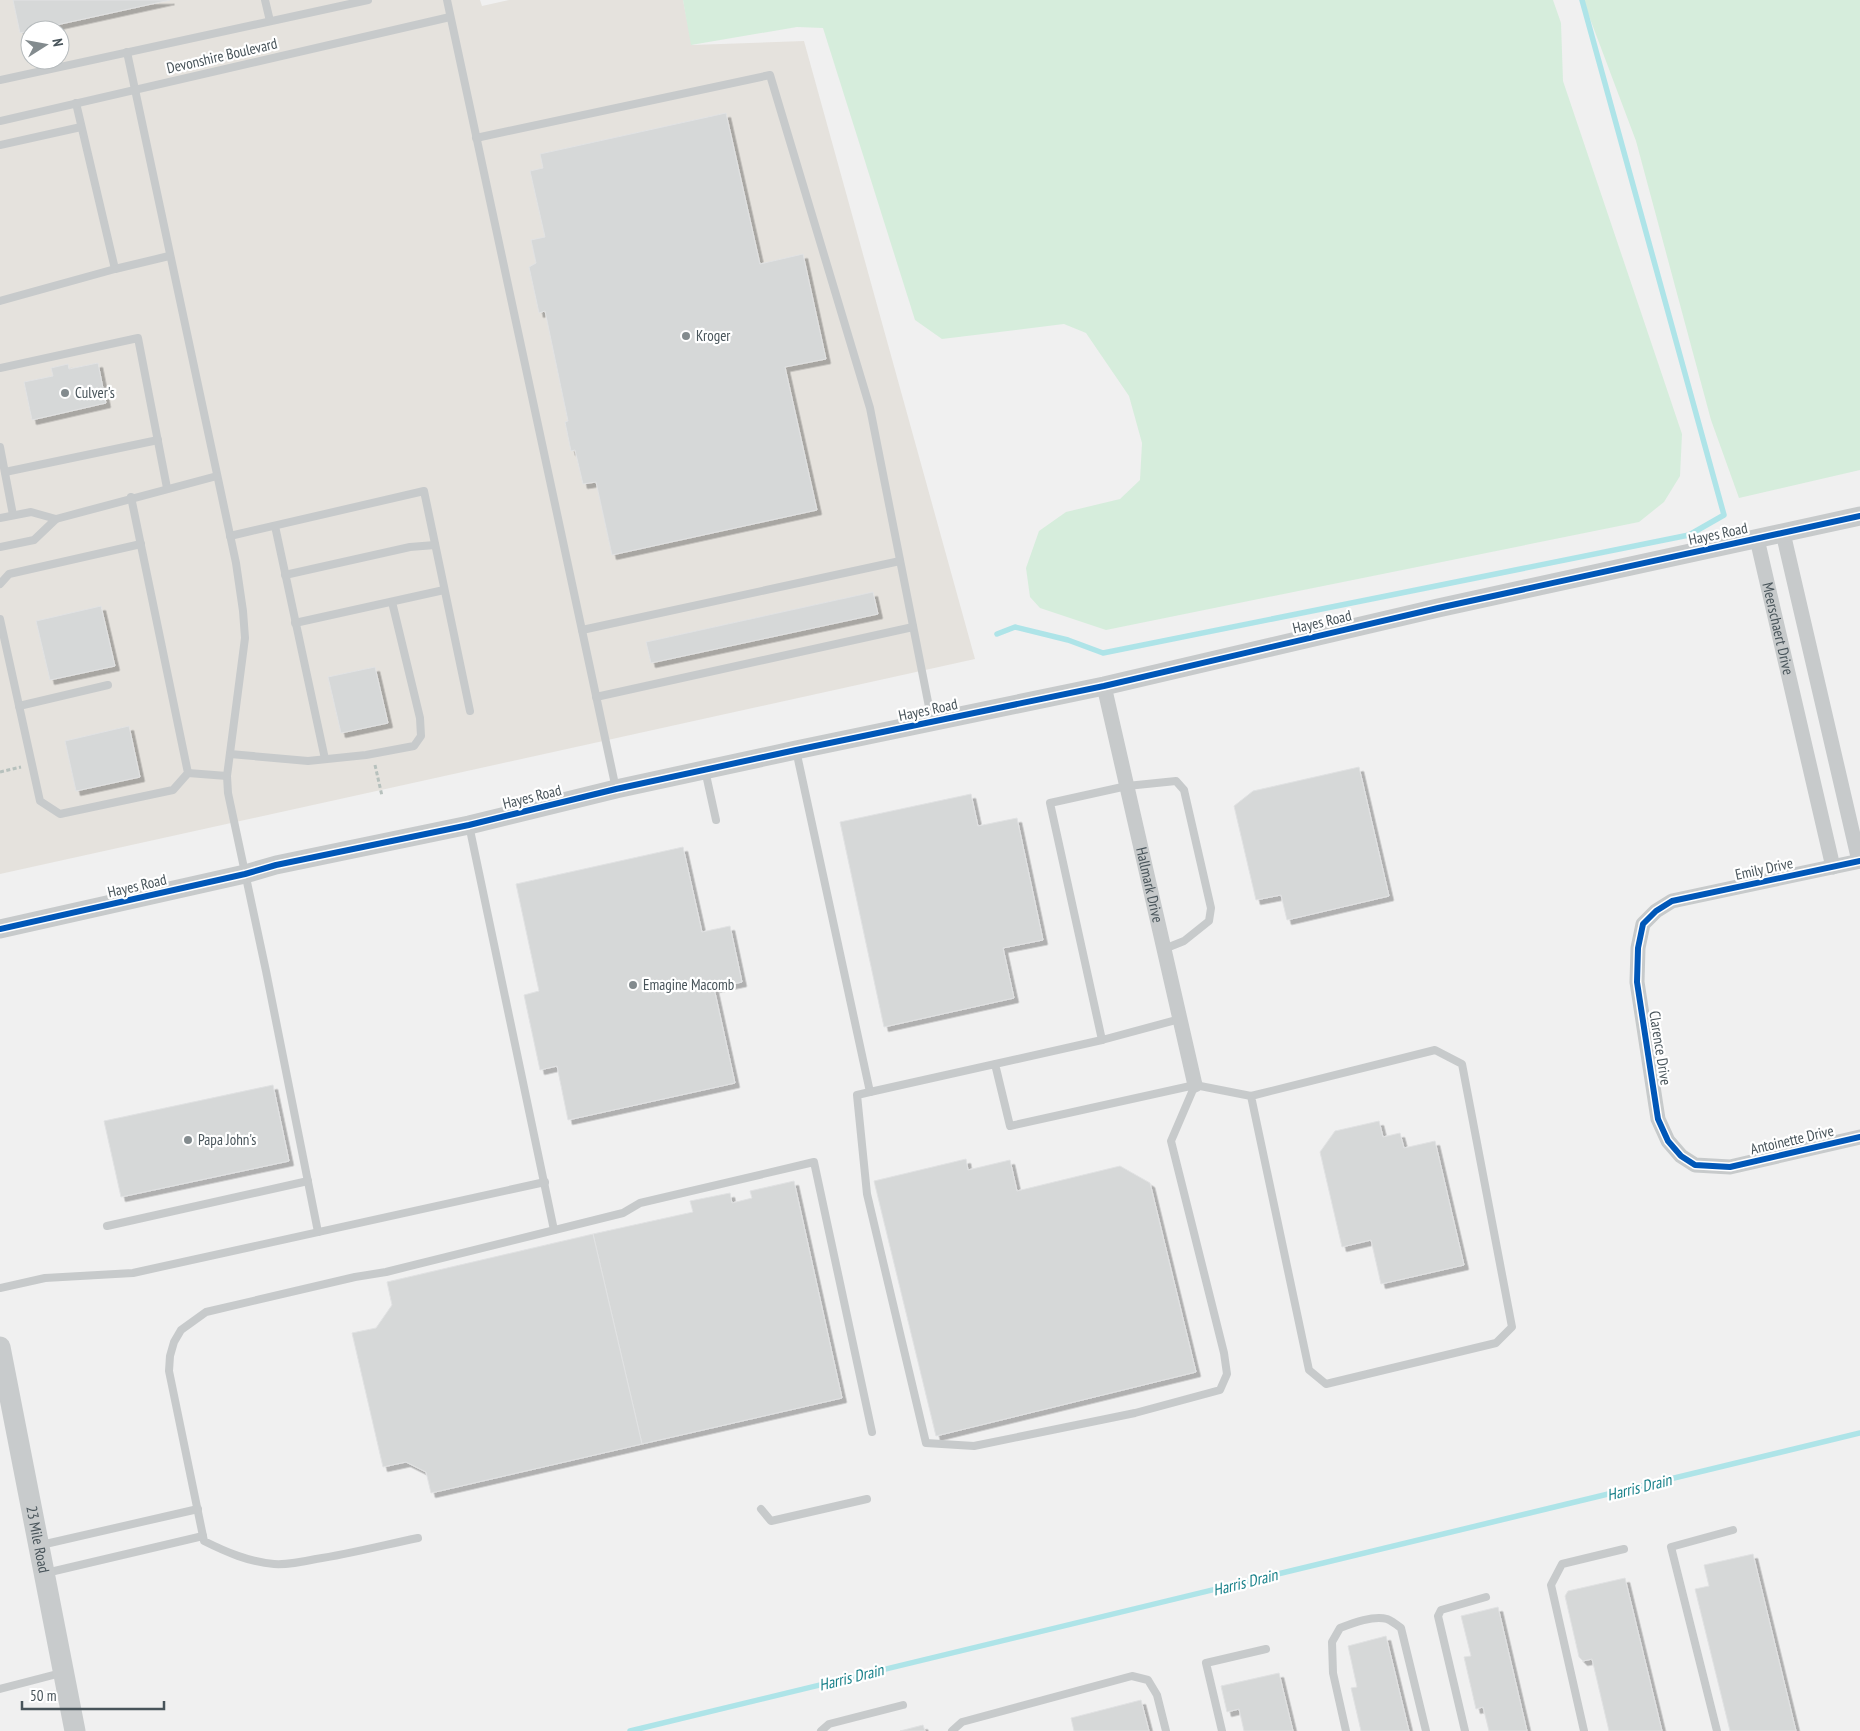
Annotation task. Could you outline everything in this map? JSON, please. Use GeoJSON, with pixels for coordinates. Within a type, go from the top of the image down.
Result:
{"type":"FeatureCollection","features":[{"type":"Feature","properties":{"kind":"main road","name":"23 Mile Road"},"geometry":{"type":"LineString","coordinates":[[0,1347],[75,1731]]}},
{"type":"Feature","properties":{"kind":"street","name":"Hayes Road"},"geometry":{"type":"LineString","coordinates":[[0,928],[469,825],[796,750],[1104,686],[1428,610],[1860,516]]}},
{"type":"Feature","properties":{"kind":"street","name":"Meerschaert Drive"},"geometry":{"type":"LineString","coordinates":[[1783,533],[1860,861]]}},
{"type":"Feature","properties":{"kind":"street","name":"Meerschaert Drive"},"geometry":{"type":"LineString","coordinates":[[1757,539],[1833,867]]}},
{"type":"Feature","properties":{"kind":"street","name":"Hallmark Drive"},"geometry":{"type":"LineString","coordinates":[[1104,686],[1195,1085]]}},
{"type":"Feature","properties":{"kind":"street"},"geometry":{"type":"LineString","coordinates":[[1799,720],[1825,714]]}},
{"type":"Feature","properties":{"kind":"street","name":"Emily Drive"},"geometry":{"type":"LineString","coordinates":[[1672,901],[1860,861]]}},
{"type":"Feature","properties":{"kind":"street","name":"Clarence Drive"},"geometry":{"type":"LineString","coordinates":[[1672,901],[1656,911],[1643,924],[1638,948],[1637,982],[1658,1119],[1668,1142],[1680,1156],[1695,1165],[1730,1167]]}},
{"type":"Feature","properties":{"kind":"street","name":"Antoinette Drive"},"geometry":{"type":"LineString","coordinates":[[1730,1167],[1860,1137]]}},
{"type":"Feature","properties":{"kind":"lane"},"geometry":{"type":"LineString","coordinates":[[265,0],[270,21]]}},
{"type":"Feature","properties":{"kind":"lane"},"geometry":{"type":"LineString","coordinates":[[320,0],[320,10]]}},
{"type":"Feature","properties":{"kind":"lane","name":"Devonshire Boulevard"},"geometry":{"type":"LineString","coordinates":[[0,80],[368,0]]}},
{"type":"Feature","properties":{"kind":"lane"},"geometry":{"type":"LineString","coordinates":[[446,0],[616,790]]}},
{"type":"Feature","properties":{"kind":"lane","name":"Devonshire Boulevard"},"geometry":{"type":"LineString","coordinates":[[0,121],[450,17]]}},
{"type":"Feature","properties":{"kind":"lane"},"geometry":{"type":"LineString","coordinates":[[126,52],[230,536],[243,611],[245,638],[227,776],[228,794],[318,1232]]}},
{"type":"Feature","properties":{"kind":"lane"},"geometry":{"type":"LineString","coordinates":[[476,138],[770,75],[870,408],[932,722]]}},
{"type":"Feature","properties":{"kind":"lane"},"geometry":{"type":"LineString","coordinates":[[76,103],[115,269]]}},
{"type":"Feature","properties":{"kind":"lane"},"geometry":{"type":"LineString","coordinates":[[0,145],[81,127]]}},
{"type":"Feature","properties":{"kind":"lane"},"geometry":{"type":"LineString","coordinates":[[0,301],[169,256]]}},
{"type":"Feature","properties":{"kind":"lane"},"geometry":{"type":"LineString","coordinates":[[0,368],[138,338],[167,488]]}},
{"type":"Feature","properties":{"kind":"lane"},"geometry":{"type":"LineString","coordinates":[[5,472],[158,440]]}},
{"type":"Feature","properties":{"kind":"lane"},"geometry":{"type":"LineString","coordinates":[[0,447],[13,515]]}},
{"type":"Feature","properties":{"kind":"lane"},"geometry":{"type":"LineString","coordinates":[[0,547],[34,540],[56,519],[217,476]]}},
{"type":"Feature","properties":{"kind":"lane"},"geometry":{"type":"LineString","coordinates":[[230,536],[424,491],[470,711]]}},
{"type":"Feature","properties":{"kind":"lane"},"geometry":{"type":"LineString","coordinates":[[131,498],[188,773]]}},
{"type":"Feature","properties":{"kind":"lane"},"geometry":{"type":"LineString","coordinates":[[0,518],[31,512],[56,519]]}},
{"type":"Feature","properties":{"kind":"lane"},"geometry":{"type":"LineString","coordinates":[[275,526],[324,759]]}},
{"type":"Feature","properties":{"kind":"lane"},"geometry":{"type":"LineString","coordinates":[[0,584],[9,574],[141,544]]}},
{"type":"Feature","properties":{"kind":"lane"},"geometry":{"type":"LineString","coordinates":[[285,575],[410,547],[435,545]]}},
{"type":"Feature","properties":{"kind":"lane"},"geometry":{"type":"LineString","coordinates":[[582,630],[900,561]]}},
{"type":"Feature","properties":{"kind":"lane"},"geometry":{"type":"LineString","coordinates":[[295,623],[444,590]]}},
{"type":"Feature","properties":{"kind":"lane"},"geometry":{"type":"LineString","coordinates":[[230,754],[308,761],[372,754],[414,746],[421,736],[420,718],[392,602]]}},
{"type":"Feature","properties":{"kind":"lane"},"geometry":{"type":"LineString","coordinates":[[0,619],[40,801],[60,814],[173,790],[188,773]]}},
{"type":"Feature","properties":{"kind":"lane"},"geometry":{"type":"LineString","coordinates":[[596,697],[913,627]]}},
{"type":"Feature","properties":{"kind":"lane"},"geometry":{"type":"LineString","coordinates":[[19,706],[108,685]]}},
{"type":"Feature","properties":{"kind":"lane"},"geometry":{"type":"LineString","coordinates":[[796,750],[870,1092]]}},
{"type":"Feature","properties":{"kind":"lane"},"geometry":{"type":"LineString","coordinates":[[705,770],[716,820]]}},
{"type":"Feature","properties":{"kind":"lane"},"geometry":{"type":"LineString","coordinates":[[188,773],[227,776]]}},
{"type":"Feature","properties":{"kind":"lane"},"geometry":{"type":"LineString","coordinates":[[1102,1040],[1050,803],[1127,786],[1176,781],[1184,790],[1211,908],[1209,921],[1184,941],[1164,949]]}},
{"type":"Feature","properties":{"kind":"lane"},"geometry":{"type":"LineString","coordinates":[[469,825],[554,1230]]}},
{"type":"Feature","properties":{"kind":"lane"},"geometry":{"type":"LineString","coordinates":[[1180,1019],[1102,1040],[858,1095],[867,1194],[926,1443],[974,1446],[1135,1413],[1220,1390],[1227,1374],[1224,1353],[1171,1141],[1195,1085]]}},
{"type":"Feature","properties":{"kind":"lane"},"geometry":{"type":"LineString","coordinates":[[995,1064],[1010,1126],[1195,1085],[1251,1096],[1435,1050],[1462,1064],[1512,1327],[1496,1343],[1326,1384],[1309,1370],[1251,1096]]}},
{"type":"Feature","properties":{"kind":"lane"},"geometry":{"type":"LineString","coordinates":[[418,1538],[326,1558],[274,1564],[247,1559],[225,1552],[204,1541],[169,1371],[170,1356],[174,1342],[181,1330],[192,1320],[206,1312],[355,1277],[386,1272],[623,1213],[640,1203],[814,1162],[872,1432]]}},
{"type":"Feature","properties":{"kind":"lane"},"geometry":{"type":"LineString","coordinates":[[107,1226],[308,1181]]}},
{"type":"Feature","properties":{"kind":"lane"},"geometry":{"type":"LineString","coordinates":[[0,1288],[45,1278],[133,1273],[545,1182]]}},
{"type":"Feature","properties":{"kind":"lane"},"geometry":{"type":"LineString","coordinates":[[761,1509],[771,1521],[868,1499]]}},
{"type":"Feature","properties":{"kind":"lane"},"geometry":{"type":"LineString","coordinates":[[38,1545],[198,1509]]}},
{"type":"Feature","properties":{"kind":"lane"},"geometry":{"type":"LineString","coordinates":[[1717,1731],[1671,1547],[1733,1530]]}},
{"type":"Feature","properties":{"kind":"lane"},"geometry":{"type":"LineString","coordinates":[[44,1573],[203,1536]]}},
{"type":"Feature","properties":{"kind":"lane"},"geometry":{"type":"LineString","coordinates":[[1584,1731],[1551,1585],[1562,1564],[1624,1549]]}},
{"type":"Feature","properties":{"kind":"lane"},"geometry":{"type":"LineString","coordinates":[[1465,1731],[1438,1616],[1441,1610],[1486,1597]]}},
{"type":"Feature","properties":{"kind":"lane"},"geometry":{"type":"LineString","coordinates":[[1346,1731],[1333,1673],[1332,1642],[1340,1628],[1354,1623],[1382,1618],[1390,1620],[1401,1628],[1426,1731]]}},
{"type":"Feature","properties":{"kind":"lane"},"geometry":{"type":"LineString","coordinates":[[1222,1731],[1206,1663],[1266,1649]]}},
{"type":"Feature","properties":{"kind":"lane"},"geometry":{"type":"LineString","coordinates":[[0,1688],[63,1672]]}},
{"type":"Feature","properties":{"kind":"lane"},"geometry":{"type":"LineString","coordinates":[[952,1731],[962,1722],[1132,1676],[1148,1680],[1157,1695],[1166,1731]]}},
{"type":"Feature","properties":{"kind":"lane"},"geometry":{"type":"LineString","coordinates":[[821,1731],[829,1724],[902,1705]]}},
{"type":"Feature","properties":{"kind":"path"},"geometry":{"type":"LineString","coordinates":[[372,754],[382,796]]}},
{"type":"Feature","properties":{"kind":"path"},"geometry":{"type":"LineString","coordinates":[[0,772],[32,765]]}},
{"type":"Feature","properties":{"kind":"shaded area"},"geometry":{"type":"Polygon","coordinates":[[[0,0],[480,0],[482,6],[509,0],[683,0],[692,45],[804,41],[975,659],[0,874],[0,0]]]}},
{"type":"Feature","properties":{"kind":"green space"},"geometry":{"type":"Polygon","coordinates":[[[683,0],[1553,0],[1561,23],[1563,81],[1682,434],[1680,476],[1664,502],[1639,522],[1106,630],[1040,608],[1030,597],[1026,568],[1039,531],[1066,512],[1120,499],[1140,480],[1142,443],[1129,396],[1086,333],[1064,324],[942,339],[915,320],[823,28],[797,27],[691,45],[683,0]]]}},
{"type":"Feature","properties":{"kind":"green space"},"geometry":{"type":"Polygon","coordinates":[[[1583,0],[1860,0],[1860,470],[1739,498],[1711,420],[1636,141],[1583,0]]]}},
{"type":"Feature","properties":{"kind":"building"},"geometry":{"type":"Polygon","coordinates":[[[13,0],[170,0],[70,22],[70,20],[20,20],[20,33],[13,0]]]}},
{"type":"Feature","properties":{"kind":"building","name":"Kroger"},"geometry":{"type":"Polygon","coordinates":[[[726,113],[760,264],[803,254],[826,359],[785,367],[817,510],[612,555],[596,482],[583,484],[575,450],[571,451],[565,422],[568,421],[545,311],[539,313],[529,267],[536,263],[531,240],[545,237],[530,171],[543,168],[540,154],[726,113]]]}},
{"type":"Feature","properties":{"kind":"building","name":"Culver's"},"geometry":{"type":"Polygon","coordinates":[[[98,363],[106,403],[32,420],[24,382],[53,376],[51,368],[68,364],[69,369],[98,363]]]}},
{"type":"Feature","properties":{"kind":"building"},"geometry":{"type":"Polygon","coordinates":[[[873,592],[878,614],[651,663],[646,642],[873,592]]]}},
{"type":"Feature","properties":{"kind":"building"},"geometry":{"type":"Polygon","coordinates":[[[101,606],[115,666],[50,680],[36,621],[101,606]]]}},
{"type":"Feature","properties":{"kind":"building"},"geometry":{"type":"Polygon","coordinates":[[[375,667],[388,723],[341,733],[328,677],[375,667]]]}},
{"type":"Feature","properties":{"kind":"building"},"geometry":{"type":"Polygon","coordinates":[[[129,726],[140,777],[76,791],[65,741],[129,726]]]}},
{"type":"Feature","properties":{"kind":"building"},"geometry":{"type":"Polygon","coordinates":[[[1359,767],[1389,896],[1287,920],[1281,895],[1256,900],[1234,806],[1253,791],[1359,767]]]}},
{"type":"Feature","properties":{"kind":"building"},"geometry":{"type":"Polygon","coordinates":[[[971,794],[978,826],[1017,818],[1043,940],[1003,948],[1014,998],[884,1027],[840,822],[971,794]]]}},
{"type":"Feature","properties":{"kind":"building","name":"Emagine Macomb"},"geometry":{"type":"Polygon","coordinates":[[[683,847],[702,932],[730,926],[742,982],[714,988],[735,1083],[568,1120],[557,1066],[540,1070],[524,995],[539,991],[516,884],[683,847]]]}},
{"type":"Feature","properties":{"kind":"building"},"geometry":{"type":"Polygon","coordinates":[[[273,1085],[289,1161],[121,1197],[104,1121],[273,1085]]]}},
{"type":"Feature","properties":{"kind":"building"},"geometry":{"type":"Polygon","coordinates":[[[1379,1121],[1383,1137],[1400,1133],[1404,1148],[1435,1141],[1464,1265],[1381,1284],[1371,1240],[1342,1247],[1320,1152],[1335,1131],[1379,1121]]]}},
{"type":"Feature","properties":{"kind":"building"},"geometry":{"type":"Polygon","coordinates":[[[966,1159],[968,1170],[1010,1160],[1017,1191],[1120,1166],[1150,1183],[1196,1372],[936,1436],[874,1181],[966,1159]]]}},
{"type":"Feature","properties":{"kind":"building"},"geometry":{"type":"Polygon","coordinates":[[[794,1181],[842,1398],[642,1444],[593,1234],[693,1212],[690,1201],[730,1193],[732,1203],[752,1198],[750,1191],[794,1181]]]}},
{"type":"Feature","properties":{"kind":"building"},"geometry":{"type":"Polygon","coordinates":[[[593,1234],[642,1444],[431,1493],[426,1472],[406,1462],[383,1467],[352,1333],[376,1328],[392,1305],[387,1282],[593,1234]]]}},
{"type":"Feature","properties":{"kind":"building"},"geometry":{"type":"Polygon","coordinates":[[[1753,1554],[1796,1731],[1730,1731],[1695,1589],[1709,1586],[1704,1565],[1753,1554]]]}},
{"type":"Feature","properties":{"kind":"building"},"geometry":{"type":"Polygon","coordinates":[[[1625,1578],[1662,1731],[1609,1731],[1592,1659],[1583,1661],[1579,1657],[1565,1596],[1568,1591],[1625,1578]]]}},
{"type":"Feature","properties":{"kind":"building"},"geometry":{"type":"Polygon","coordinates":[[[1498,1607],[1527,1731],[1489,1731],[1483,1707],[1476,1709],[1464,1657],[1471,1656],[1461,1616],[1498,1607]]]}},
{"type":"Feature","properties":{"kind":"building"},"geometry":{"type":"Polygon","coordinates":[[[1386,1636],[1409,1731],[1361,1731],[1351,1688],[1357,1687],[1348,1646],[1386,1636]]]}},
{"type":"Feature","properties":{"kind":"building"},"geometry":{"type":"Polygon","coordinates":[[[1279,1673],[1293,1731],[1244,1731],[1239,1709],[1227,1712],[1221,1686],[1279,1673]]]}},
{"type":"Feature","properties":{"kind":"building"},"geometry":{"type":"Polygon","coordinates":[[[1141,1700],[1149,1731],[1074,1731],[1071,1718],[1141,1700]]]}},
{"type":"Feature","properties":{"kind":"building"},"geometry":{"type":"Polygon","coordinates":[[[923,1725],[925,1731],[900,1731],[923,1725]]]}},
{"type":"Feature","properties":{"kind":"waterway"},"geometry":{"type":"LineString","coordinates":[[997,634],[1015,627],[1068,640],[1103,653],[1689,535],[1724,515],[1582,0]]}},
{"type":"Feature","properties":{"kind":"waterway","name":"Harris Drain"},"geometry":{"type":"LineString","coordinates":[[630,1731],[1860,1433]]}},
{"type":"Feature","properties":{"kind":"cycle path"},"geometry":{"type":"LineString","coordinates":[[0,929],[245,874],[276,865],[469,825],[616,789],[1104,686],[1438,608],[1860,516]]}},
{"type":"Feature","properties":{"kind":"cycle path"},"geometry":{"type":"LineString","coordinates":[[1860,861],[1672,901],[1656,911],[1643,924],[1638,948],[1637,982],[1658,1119],[1668,1141],[1681,1156],[1695,1165],[1730,1167],[1860,1137]]}},
{"type":"Feature","properties":{"kind":"place","name":"Kroger"},"geometry":{"type":"Point","coordinates":[686,336]}},
{"type":"Feature","properties":{"kind":"place","name":"Culver's"},"geometry":{"type":"Point","coordinates":[65,393]}},
{"type":"Feature","properties":{"kind":"place","name":"Emagine Macomb"},"geometry":{"type":"Point","coordinates":[633,985]}},
{"type":"Feature","properties":{"kind":"place","name":"Papa John's"},"geometry":{"type":"Point","coordinates":[188,1140]}}]}
